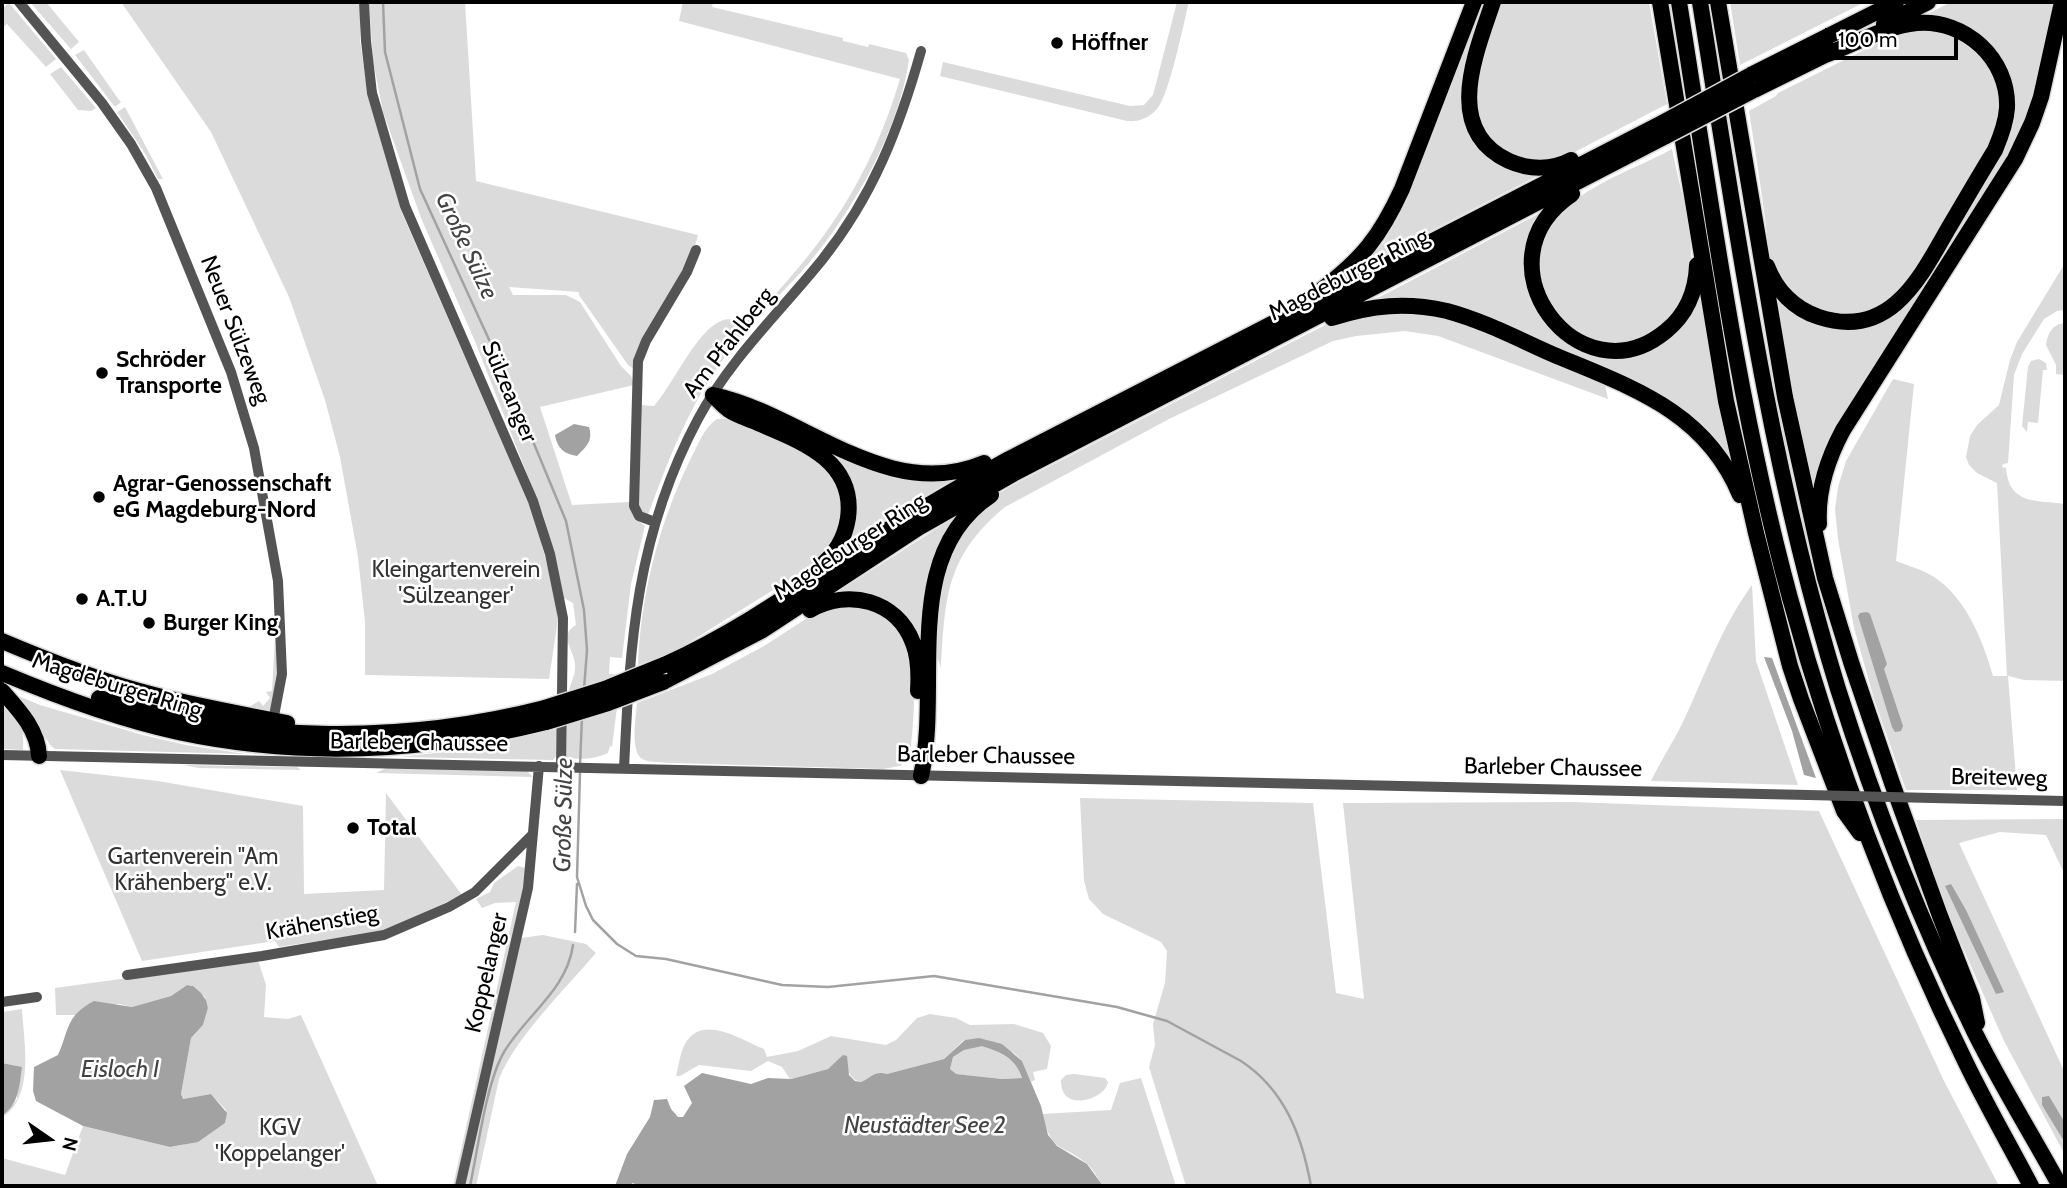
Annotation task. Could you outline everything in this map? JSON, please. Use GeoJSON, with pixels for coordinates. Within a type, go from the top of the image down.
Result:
{"type":"FeatureCollection","features":[{"type":"Feature","properties":{"kind":"highway"},"geometry":{"type":"LineString","coordinates":[[1283,318],[1344,271],[1380,234],[1402,189],[1474,2]]}},
{"type":"Feature","properties":{"kind":"highway"},"geometry":{"type":"LineString","coordinates":[[1493,2],[1474,63],[1468,98],[1472,120],[1489,148],[1510,162],[1536,168],[1566,163],[1611,140],[1626,149],[1623,166],[1556,206],[1539,230],[1533,247],[1532,276],[1541,303],[1556,325],[1580,342],[1610,349],[1625,349],[1644,344],[1664,333],[1682,314],[1695,286],[1698,257],[1696,220]]}},
{"type":"Feature","properties":{"kind":"highway"},"geometry":{"type":"LineString","coordinates":[[1660,2],[1726,401],[1756,533],[1790,666],[1816,743],[1844,811],[1874,852]]}},
{"type":"Feature","properties":{"kind":"highway"},"geometry":{"type":"LineString","coordinates":[[1679,2],[1732,331],[1766,500],[1789,594],[1819,697],[1874,852],[1940,1008],[2031,1186]]}},
{"type":"Feature","properties":{"kind":"highway"},"geometry":{"type":"LineString","coordinates":[[1700,2],[1757,353],[1801,558],[1835,679],[1871,787],[1936,950],[1976,1036],[2060,1186]]}},
{"type":"Feature","properties":{"kind":"highway"},"geometry":{"type":"LineString","coordinates":[[1718,2],[1789,420],[1825,578],[1892,783],[1972,998],[1976,1036]]}},
{"type":"Feature","properties":{"kind":"highway"},"geometry":{"type":"LineString","coordinates":[[1865,18],[1884,2]]}},
{"type":"Feature","properties":{"kind":"highway"},"geometry":{"type":"LineString","coordinates":[[1753,83],[1896,2]]}},
{"type":"Feature","properties":{"kind":"highway"},"geometry":{"type":"LineString","coordinates":[[1825,55],[1928,2]]}},
{"type":"Feature","properties":{"kind":"highway"},"geometry":{"type":"LineString","coordinates":[[1825,578],[1819,510],[1825,473],[1834,447],[2021,148],[2041,97],[2062,2]]}},
{"type":"Feature","properties":{"kind":"highway"},"geometry":{"type":"LineString","coordinates":[[1753,83],[1905,25],[1931,23],[1958,30],[1985,50],[2001,77],[2007,107],[2000,138],[1915,284],[1898,303],[1877,315],[1837,321],[1813,315],[1794,304],[1781,292],[1773,278],[1755,226]]}},
{"type":"Feature","properties":{"kind":"highway","name":"Magdeburger Ring"},"geometry":{"type":"LineString","coordinates":[[2,673],[77,702],[178,732],[283,747],[377,748],[440,743],[546,715],[605,689],[713,658],[761,631],[1042,450],[1283,318],[1626,149],[1753,83]]}},
{"type":"Feature","properties":{"kind":"highway","name":"Magdeburger Ring"},"geometry":{"type":"LineString","coordinates":[[664,674],[779,603],[925,507],[1280,336],[1626,149]]}},
{"type":"Feature","properties":{"kind":"highway"},"geometry":{"type":"LineString","coordinates":[[1280,336],[1358,310],[1390,304],[1430,307],[1480,323],[1621,383],[1682,417],[1700,433],[1724,463],[1756,533]]}},
{"type":"Feature","properties":{"kind":"highway"},"geometry":{"type":"LineString","coordinates":[[713,395],[735,400],[876,463],[910,473],[956,472],[986,463],[1030,440],[1042,450],[1034,471],[974,508],[953,532],[942,553],[932,592],[927,751],[921,776]]}},
{"type":"Feature","properties":{"kind":"highway"},"geometry":{"type":"LineString","coordinates":[[713,395],[729,411],[813,449],[832,464],[844,486],[848,513],[846,529],[840,543],[824,563],[787,590],[779,603]]}},
{"type":"Feature","properties":{"kind":"highway"},"geometry":{"type":"LineString","coordinates":[[761,631],[772,632],[816,606],[840,599],[858,599],[873,603],[898,619],[911,637],[917,656],[916,751],[921,776]]}},
{"type":"Feature","properties":{"kind":"highway"},"geometry":{"type":"LineString","coordinates":[[2,641],[82,673],[141,692],[197,706],[312,727],[326,734]]}},
{"type":"Feature","properties":{"kind":"highway","name":"Magdeburger Ring"},"geometry":{"type":"LineString","coordinates":[[2,662],[63,686],[140,710],[243,728],[326,734],[388,733],[546,715]]}},
{"type":"Feature","properties":{"kind":"highway"},"geometry":{"type":"LineString","coordinates":[[2,685],[45,701],[121,723],[135,720]]}},
{"type":"Feature","properties":{"kind":"highway"},"geometry":{"type":"LineString","coordinates":[[2,691],[34,734],[39,746],[39,756]]}},
{"type":"Feature","properties":{"kind":"street","name":"Neuer Sülzeweg"},"geometry":{"type":"LineString","coordinates":[[19,2],[102,103],[131,144],[156,188],[231,372],[254,448],[278,581],[282,674],[273,721]]}},
{"type":"Feature","properties":{"kind":"street","name":"Sülzeanger"},"geometry":{"type":"LineString","coordinates":[[364,2],[366,50],[374,103],[405,206],[514,455],[550,554],[563,618],[561,767]]}},
{"type":"Feature","properties":{"kind":"street","name":"Am Pfahlberg"},"geometry":{"type":"LineString","coordinates":[[624,769],[635,611],[642,568],[655,522],[680,457],[698,418],[713,395],[750,344],[822,260],[857,210],[890,148],[905,109],[921,51]]}},
{"type":"Feature","properties":{"kind":"street"},"geometry":{"type":"LineString","coordinates":[[655,522],[639,516],[634,508],[637,366],[646,341],[687,272],[696,250]]}},
{"type":"Feature","properties":{"kind":"street","name":"Barleber Chaussee"},"geometry":{"type":"LineString","coordinates":[[2,755],[1932,798]]}},
{"type":"Feature","properties":{"kind":"street","name":"Koppelanger"},"geometry":{"type":"LineString","coordinates":[[460,1186],[528,888],[538,766]]}},
{"type":"Feature","properties":{"kind":"street","name":"Breiteweg"},"geometry":{"type":"LineString","coordinates":[[1932,798],[2065,801]]}},
{"type":"Feature","properties":{"kind":"street","name":"Krähenstieg"},"geometry":{"type":"LineString","coordinates":[[127,975],[384,935],[449,907],[475,892],[533,834]]}},
{"type":"Feature","properties":{"kind":"street"},"geometry":{"type":"LineString","coordinates":[[2,1002],[37,998]]}},
{"type":"Feature","properties":{"kind":"green space"},"geometry":{"type":"Polygon","coordinates":[[[30,2],[46,2],[79,42],[71,49],[30,2]]]}},
{"type":"Feature","properties":{"kind":"green space","name":"Kleingartenverein 'Sülzeanger'"},"geometry":{"type":"Polygon","coordinates":[[[121,2],[360,2],[360,41],[368,94],[402,213],[533,513],[556,597],[558,619],[549,679],[365,675],[365,622],[358,557],[340,457],[325,400],[289,297],[211,132],[121,2]]]}},
{"type":"Feature","properties":{"kind":"green space"},"geometry":{"type":"Polygon","coordinates":[[[369,2],[465,2],[476,181],[698,235],[691,260],[634,369],[628,365],[579,292],[509,287],[513,295],[566,295],[580,302],[621,366],[631,376],[634,385],[540,407],[572,505],[629,502],[633,516],[645,526],[631,584],[622,658],[610,657],[609,674],[621,675],[612,747],[603,755],[565,758],[566,707],[575,668],[568,643],[568,633],[576,625],[573,603],[564,598],[544,517],[474,339],[421,218],[383,112],[373,61],[369,2]]]}},
{"type":"Feature","properties":{"kind":"green space"},"geometry":{"type":"Polygon","coordinates":[[[683,2],[713,2],[712,7],[843,38],[843,41],[868,47],[869,44],[906,53],[909,60],[904,87],[885,141],[858,193],[826,242],[744,333],[711,377],[680,434],[648,515],[639,510],[641,405],[654,406],[694,347],[712,326],[729,319],[752,319],[802,264],[859,179],[888,115],[900,79],[679,21],[683,2]]]}},
{"type":"Feature","properties":{"kind":"green space"},"geometry":{"type":"Polygon","coordinates":[[[1177,2],[1189,2],[1167,89],[1157,109],[1140,120],[1127,121],[940,76],[943,62],[1130,106],[1144,105],[1153,95],[1177,2]]]}},
{"type":"Feature","properties":{"kind":"green space"},"geometry":{"type":"Polygon","coordinates":[[[1481,2],[1487,2],[1471,50],[1464,82],[1464,115],[1469,131],[1539,175],[1363,266],[1384,242],[1399,215],[1481,2]]]}},
{"type":"Feature","properties":{"kind":"green space"},"geometry":{"type":"Polygon","coordinates":[[[1500,2],[1649,2],[1667,104],[1569,155],[1549,161],[1516,157],[1493,143],[1478,120],[1477,77],[1500,2]]]}},
{"type":"Feature","properties":{"kind":"green space"},"geometry":{"type":"Polygon","coordinates":[[[1730,2],[1865,2],[1740,65],[1730,2]]]}},
{"type":"Feature","properties":{"kind":"green space"},"geometry":{"type":"Polygon","coordinates":[[[1951,2],[2054,2],[2035,93],[2014,146],[1837,426],[1822,459],[1813,500],[1771,287],[1783,304],[1881,320],[2001,152],[2000,61],[1922,17],[1951,2]]]}},
{"type":"Feature","properties":{"kind":"green space"},"geometry":{"type":"Polygon","coordinates":[[[9,3],[56,59],[46,67],[7,24],[2,28],[2,9],[9,3]]]}},
{"type":"Feature","properties":{"kind":"green space"},"geometry":{"type":"Polygon","coordinates":[[[1923,30],[1942,31],[1961,38],[1974,47],[1985,60],[1999,89],[2000,121],[1995,137],[1932,248],[1903,288],[1885,303],[1865,313],[1843,315],[1818,309],[1805,303],[1789,290],[1770,262],[1749,111],[1778,93],[1888,38],[1923,30]]]}},
{"type":"Feature","properties":{"kind":"green space"},"geometry":{"type":"Polygon","coordinates":[[[84,50],[121,102],[115,107],[75,55],[84,50]]]}},
{"type":"Feature","properties":{"kind":"green space"},"geometry":{"type":"Polygon","coordinates":[[[61,67],[96,108],[91,111],[78,110],[50,74],[61,67]]]}},
{"type":"Feature","properties":{"kind":"green space"},"geometry":{"type":"Polygon","coordinates":[[[125,107],[163,179],[158,179],[146,155],[117,112],[125,107]]]}},
{"type":"Feature","properties":{"kind":"green space"},"geometry":{"type":"Polygon","coordinates":[[[1672,149],[1690,235],[1691,270],[1687,291],[1666,321],[1650,333],[1632,340],[1595,340],[1577,333],[1561,321],[1545,301],[1539,257],[1542,237],[1558,216],[1587,192],[1672,149]]]}},
{"type":"Feature","properties":{"kind":"green space"},"geometry":{"type":"Polygon","coordinates":[[[1544,211],[1526,262],[1527,285],[1543,321],[1561,338],[1571,343],[1630,355],[1702,290],[1741,488],[1718,445],[1524,336],[1372,301],[1544,211]]]}},
{"type":"Feature","properties":{"kind":"green space"},"geometry":{"type":"Polygon","coordinates":[[[2065,263],[2065,310],[2057,311],[2044,319],[2022,354],[2014,375],[2008,463],[2002,467],[2006,468],[2012,489],[2018,495],[2034,501],[2065,504],[2065,681],[2024,680],[2008,676],[2017,790],[1906,790],[1874,699],[1854,628],[1838,539],[1835,509],[1838,487],[1846,461],[1893,379],[1914,384],[1896,561],[1927,573],[1951,592],[1970,617],[1993,676],[2007,676],[1997,483],[1977,473],[1966,457],[1970,436],[1977,425],[1999,405],[2017,342],[2065,263]]]}},
{"type":"Feature","properties":{"kind":"green space"},"geometry":{"type":"Polygon","coordinates":[[[1432,311],[1604,380],[1608,399],[1438,336],[1405,331],[1333,341],[1171,418],[1005,507],[985,525],[971,543],[952,579],[944,620],[941,668],[934,647],[935,595],[950,545],[991,498],[1331,322],[1354,314],[1432,311]]]}},
{"type":"Feature","properties":{"kind":"green space"},"geometry":{"type":"Polygon","coordinates":[[[2065,323],[2065,375],[2056,374],[2056,365],[2046,345],[2051,330],[2065,323]]]}},
{"type":"Feature","properties":{"kind":"green space"},"geometry":{"type":"Polygon","coordinates":[[[2039,359],[2046,363],[2047,370],[2043,370],[2038,423],[2028,422],[2027,432],[2022,426],[2028,367],[2031,361],[2039,359]]]}},
{"type":"Feature","properties":{"kind":"green space"},"geometry":{"type":"Polygon","coordinates":[[[739,407],[855,459],[954,479],[842,550],[844,475],[739,407]]]}},
{"type":"Feature","properties":{"kind":"green space"},"geometry":{"type":"Polygon","coordinates":[[[717,419],[729,419],[765,433],[802,451],[817,462],[838,493],[841,513],[839,529],[827,550],[810,567],[688,643],[665,656],[638,665],[643,611],[661,533],[691,458],[705,431],[717,419]]]}},
{"type":"Feature","properties":{"kind":"green space"},"geometry":{"type":"Polygon","coordinates":[[[967,509],[949,533],[923,692],[909,627],[833,595],[967,509]]]}},
{"type":"Feature","properties":{"kind":"green space"},"geometry":{"type":"Polygon","coordinates":[[[1752,585],[1756,661],[1798,785],[1651,781],[1682,724],[1722,635],[1752,585]]]}},
{"type":"Feature","properties":{"kind":"green space"},"geometry":{"type":"Polygon","coordinates":[[[842,605],[874,610],[891,620],[902,635],[909,654],[914,697],[912,740],[910,758],[900,766],[883,769],[671,763],[649,761],[638,755],[635,733],[637,703],[712,674],[764,646],[812,615],[842,605]]]}},
{"type":"Feature","properties":{"kind":"green space"},"geometry":{"type":"Polygon","coordinates":[[[274,633],[278,636],[278,688],[272,707],[266,714],[247,708],[259,701],[263,706],[270,698],[266,692],[272,691],[275,638],[268,636],[274,633]]]}},
{"type":"Feature","properties":{"kind":"green space"},"geometry":{"type":"Polygon","coordinates":[[[11,693],[40,705],[143,735],[245,754],[55,749],[11,693]]]}},
{"type":"Feature","properties":{"kind":"green space"},"geometry":{"type":"Polygon","coordinates":[[[2,701],[19,723],[23,735],[23,750],[2,749],[2,701]]]}},
{"type":"Feature","properties":{"kind":"green space"},"geometry":{"type":"Polygon","coordinates":[[[557,729],[556,756],[553,760],[401,757],[469,749],[557,729]]]}},
{"type":"Feature","properties":{"kind":"green space"},"geometry":{"type":"Polygon","coordinates":[[[183,765],[297,767],[301,770],[199,768],[183,765]]]}},
{"type":"Feature","properties":{"kind":"green space"},"geometry":{"type":"Polygon","coordinates":[[[386,768],[527,771],[533,777],[376,773],[386,768]]]}},
{"type":"Feature","properties":{"kind":"green space","name":"Gartenverein \"Am Krähenberg\" e.V."},"geometry":{"type":"Polygon","coordinates":[[[60,770],[158,781],[303,806],[304,894],[384,890],[386,793],[462,895],[384,931],[279,947],[275,941],[142,961],[60,770]]]}},
{"type":"Feature","properties":{"kind":"green space"},"geometry":{"type":"Polygon","coordinates":[[[1080,798],[1313,803],[1336,993],[1364,999],[1343,803],[1572,802],[1819,811],[1944,1081],[1999,1186],[1186,1186],[1149,1067],[1155,1045],[1153,1024],[1165,983],[1167,951],[1161,942],[1103,914],[1089,899],[1084,881],[1080,798]]]}},
{"type":"Feature","properties":{"kind":"green space"},"geometry":{"type":"Polygon","coordinates":[[[2065,819],[2065,875],[2046,835],[2000,832],[1959,843],[2065,1073],[2065,1155],[2004,1041],[1944,905],[1916,820],[2065,819]]]}},
{"type":"Feature","properties":{"kind":"green space"},"geometry":{"type":"Polygon","coordinates":[[[518,866],[526,868],[527,872],[456,1186],[453,1186],[516,902],[495,903],[482,908],[476,899],[490,892],[494,883],[518,866]]]}},
{"type":"Feature","properties":{"kind":"green space"},"geometry":{"type":"Polygon","coordinates":[[[543,935],[586,944],[596,953],[543,1013],[507,1063],[499,1079],[476,1186],[463,1186],[521,938],[543,935]]]}},
{"type":"Feature","properties":{"kind":"green space","name":"KGV 'Koppelanger'"},"geometry":{"type":"Polygon","coordinates":[[[258,960],[266,985],[264,1017],[288,1019],[301,1015],[378,1186],[2,1186],[2,1158],[65,1175],[83,1126],[170,1147],[183,1145],[225,1123],[226,1110],[211,1094],[183,1099],[181,1094],[191,1038],[203,1025],[208,1008],[205,997],[191,985],[171,996],[132,1007],[119,1004],[83,1008],[76,1015],[56,1015],[55,988],[258,960]]]}},
{"type":"Feature","properties":{"kind":"green space"},"geometry":{"type":"Polygon","coordinates":[[[22,1009],[25,1053],[23,1083],[19,1097],[2,1118],[17,1099],[17,1066],[2,1063],[2,1012],[22,1009]]]}},
{"type":"Feature","properties":{"kind":"green space"},"geometry":{"type":"Polygon","coordinates":[[[930,1014],[956,1018],[970,1025],[1014,1024],[1043,1033],[1051,1046],[1047,1069],[1033,1072],[1035,1080],[1031,1082],[1022,1061],[1014,1053],[964,1040],[944,1059],[887,1074],[876,1074],[861,1082],[851,1075],[844,1055],[828,1069],[790,1079],[782,1067],[768,1061],[751,1071],[699,1065],[676,1076],[685,1044],[692,1035],[701,1030],[733,1035],[764,1049],[767,1057],[798,1051],[831,1036],[886,1045],[896,1040],[917,1018],[930,1014]]]}},
{"type":"Feature","properties":{"kind":"green space"},"geometry":{"type":"Polygon","coordinates":[[[981,1045],[1011,1060],[1022,1078],[1002,1079],[955,1074],[950,1069],[953,1057],[964,1050],[981,1045]]]}},
{"type":"Feature","properties":{"kind":"green space"},"geometry":{"type":"Polygon","coordinates":[[[1066,1075],[1105,1078],[1108,1082],[1102,1092],[1091,1098],[1071,1099],[1064,1093],[1061,1080],[1066,1075]]]}},
{"type":"Feature","properties":{"kind":"green space"},"geometry":{"type":"Polygon","coordinates":[[[1141,1078],[1176,1186],[1103,1186],[1089,1165],[1054,1142],[1042,1114],[1111,1110],[1120,1083],[1141,1078]]]}},
{"type":"Feature","properties":{"kind":"water"},"geometry":{"type":"Polygon","coordinates":[[[574,424],[589,427],[590,432],[588,443],[577,456],[562,450],[555,435],[574,424]]]}},
{"type":"Feature","properties":{"kind":"water"},"geometry":{"type":"Polygon","coordinates":[[[1867,612],[1887,664],[1884,669],[1903,726],[1901,731],[1895,732],[1892,727],[1858,616],[1867,612]]]}},
{"type":"Feature","properties":{"kind":"water"},"geometry":{"type":"Polygon","coordinates":[[[1764,657],[1772,658],[1816,778],[1804,775],[1792,731],[1764,657]]]}},
{"type":"Feature","properties":{"kind":"water"},"geometry":{"type":"Polygon","coordinates":[[[1951,884],[2004,992],[1996,994],[1945,886],[1951,884]]]}},
{"type":"Feature","properties":{"kind":"water","name":"Eisloch I"},"geometry":{"type":"Polygon","coordinates":[[[187,985],[193,986],[201,993],[208,1008],[203,1025],[191,1038],[181,1094],[183,1099],[211,1094],[227,1113],[225,1123],[198,1142],[170,1147],[83,1126],[36,1101],[33,1091],[34,1067],[58,1055],[69,1025],[78,1012],[94,1001],[132,1007],[171,996],[187,985]]]}},
{"type":"Feature","properties":{"kind":"water","name":"Neustädter See 2"},"geometry":{"type":"Polygon","coordinates":[[[979,1038],[1002,1044],[1022,1061],[1041,1106],[1048,1135],[1057,1146],[1087,1164],[1103,1186],[638,1186],[633,1183],[629,1186],[615,1186],[627,1154],[650,1117],[654,1100],[667,1099],[678,1117],[683,1117],[692,1103],[684,1086],[702,1073],[751,1084],[768,1078],[791,1079],[828,1069],[843,1055],[847,1056],[849,1075],[855,1081],[861,1082],[876,1074],[887,1074],[944,1059],[965,1040],[979,1038]],[[982,1046],[964,1050],[953,1057],[950,1069],[956,1074],[1002,1079],[1022,1078],[1016,1065],[1001,1053],[982,1046]]]}},
{"type":"Feature","properties":{"kind":"water"},"geometry":{"type":"Polygon","coordinates":[[[2,1063],[22,1067],[15,1100],[2,1116],[2,1063]]]}},
{"type":"Feature","properties":{"kind":"water"},"geometry":{"type":"Polygon","coordinates":[[[2049,1096],[2065,1123],[2065,1143],[2042,1105],[2042,1097],[2049,1096]]]}},
{"type":"Feature","properties":{"kind":"waterway","name":"Große Sülze"},"geometry":{"type":"LineString","coordinates":[[383,2],[385,52],[420,189],[508,381],[566,521],[584,610],[587,650],[584,689]]}},
{"type":"Feature","properties":{"kind":"waterway","name":"Große Sülze"},"geometry":{"type":"LineString","coordinates":[[580,766],[582,717]]}},
{"type":"Feature","properties":{"kind":"waterway","name":"Große Sülze"},"geometry":{"type":"LineString","coordinates":[[580,773],[577,877],[593,920],[617,944],[636,956],[666,959],[782,985],[828,987],[934,976],[1117,1007],[1167,1021],[1241,1061],[1269,1086],[1280,1100],[1296,1132],[1311,1186]]}},
{"type":"Feature","properties":{"kind":"waterway"},"geometry":{"type":"LineString","coordinates":[[575,932],[577,884]]}},
{"type":"Feature","properties":{"kind":"waterway"},"geometry":{"type":"LineString","coordinates":[[470,1186],[487,1098],[498,1065],[513,1039],[563,976],[573,945]]}},
{"type":"Feature","properties":{"kind":"place","name":"Höffner"},"geometry":{"type":"Point","coordinates":[1057,43]}},
{"type":"Feature","properties":{"kind":"place","name":"Schröder Transporte"},"geometry":{"type":"Point","coordinates":[102,373]}},
{"type":"Feature","properties":{"kind":"place","name":"Agrar-Genossenschaft eG Magdeburg-Nord"},"geometry":{"type":"Point","coordinates":[99,497]}},
{"type":"Feature","properties":{"kind":"place","name":"A.T.U"},"geometry":{"type":"Point","coordinates":[82,599]}},
{"type":"Feature","properties":{"kind":"place","name":"Burger King"},"geometry":{"type":"Point","coordinates":[149,623]}},
{"type":"Feature","properties":{"kind":"place","name":"Total"},"geometry":{"type":"Point","coordinates":[353,828]}}]}
